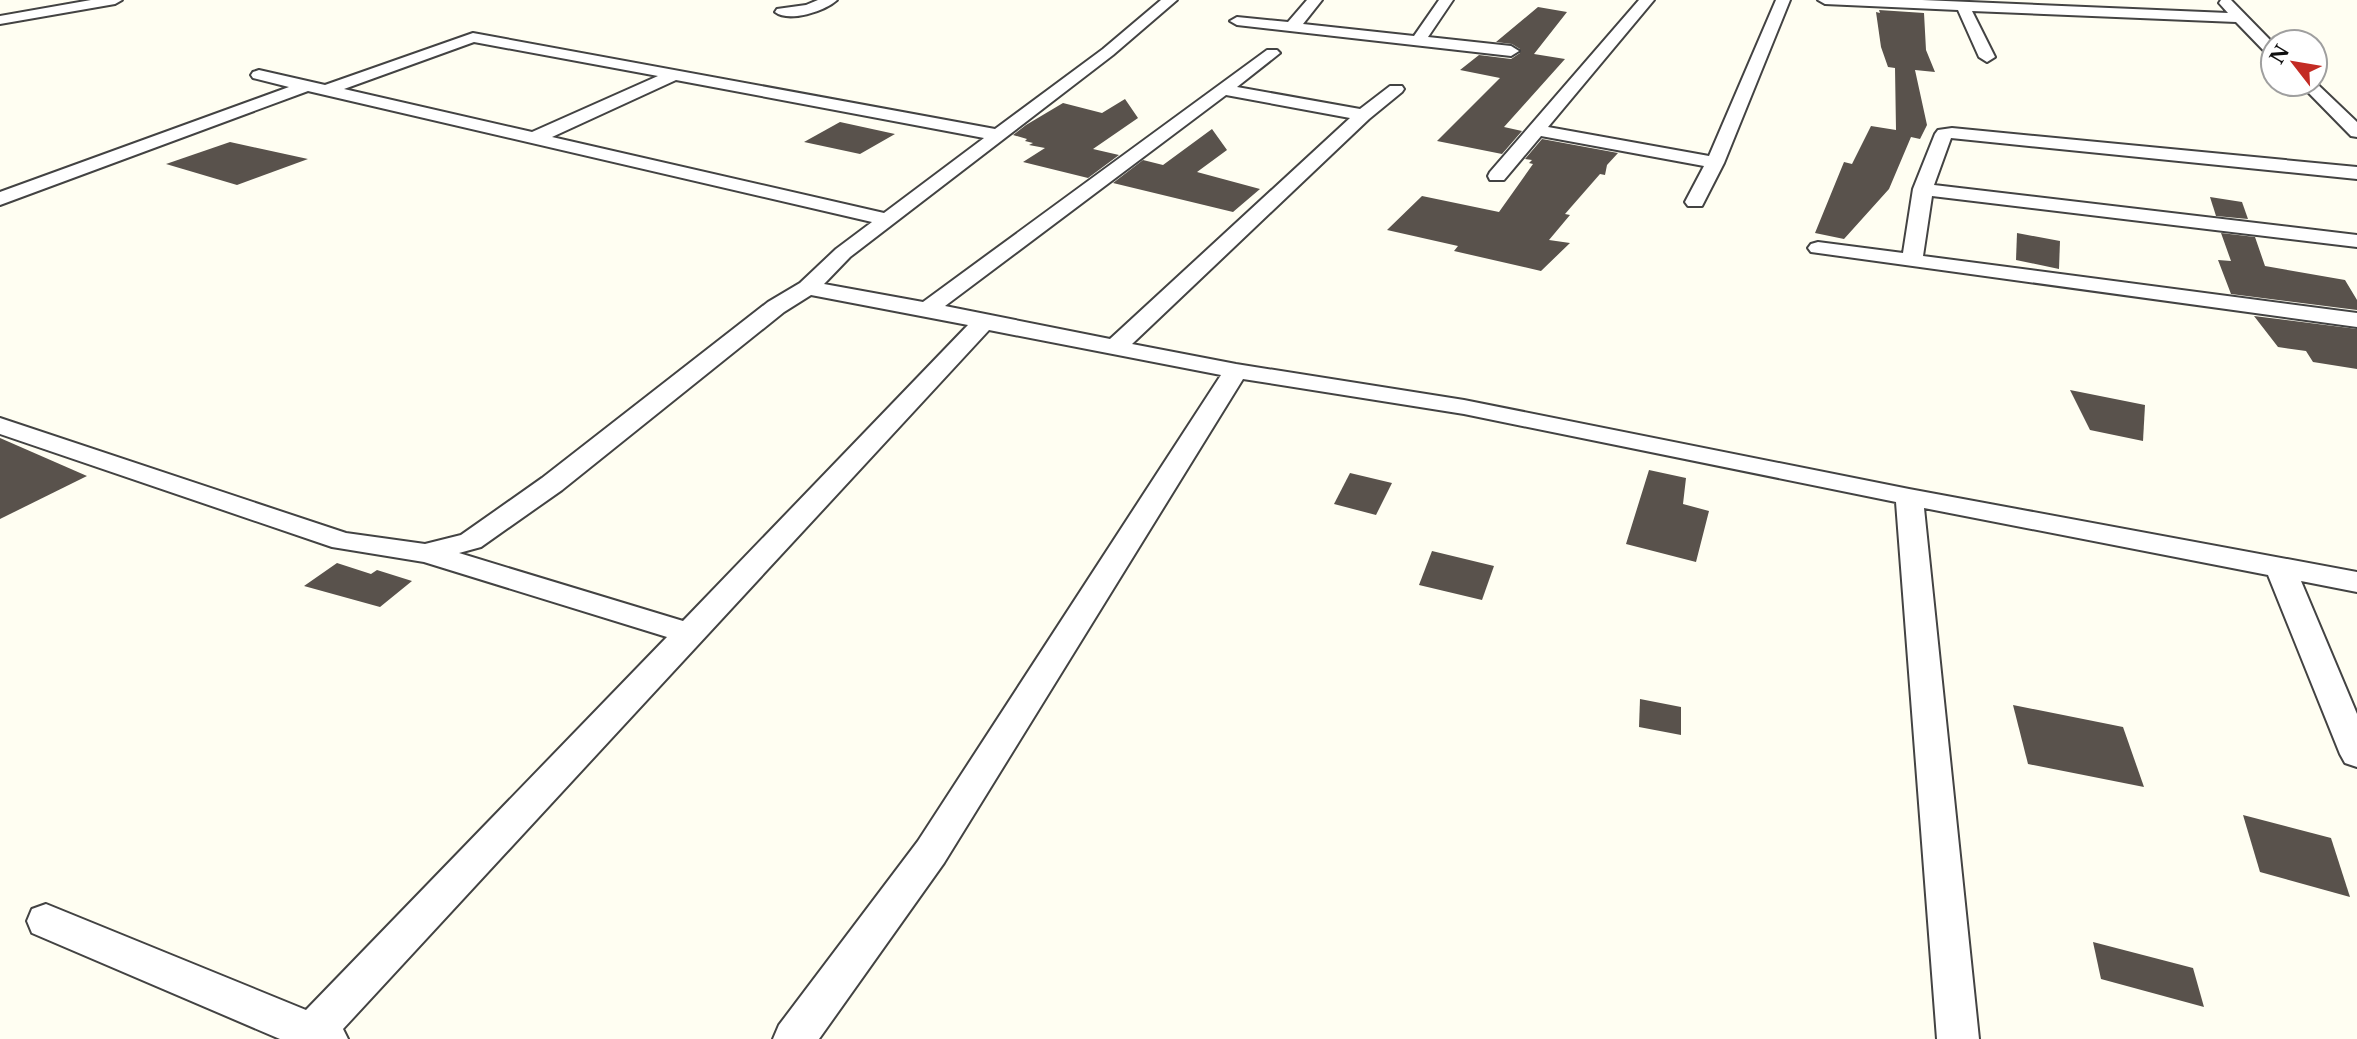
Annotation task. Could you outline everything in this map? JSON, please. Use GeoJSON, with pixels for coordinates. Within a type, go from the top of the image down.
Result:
{"type":"FeatureCollection","features":[{"type":"Feature","properties":{"kind":"street"},"geometry":{"type":"LineString","coordinates":[[0,20],[115,0]]}},
{"type":"Feature","properties":{"kind":"street"},"geometry":{"type":"LineString","coordinates":[[782,12],[809,9],[830,0]]}},
{"type":"Feature","properties":{"kind":"street"},"geometry":{"type":"LineString","coordinates":[[425,553],[471,541],[552,484],[776,307],[808,288],[842,253],[1170,0]]}},
{"type":"Feature","properties":{"kind":"street"},"geometry":{"type":"LineString","coordinates":[[1292,27],[1315,0]]}},
{"type":"Feature","properties":{"kind":"street"},"geometry":{"type":"LineString","coordinates":[[1419,40],[1446,0]]}},
{"type":"Feature","properties":{"kind":"street"},"geometry":{"type":"LineString","coordinates":[[1497,176],[1539,130],[1647,0]]}},
{"type":"Feature","properties":{"kind":"street"},"geometry":{"type":"LineString","coordinates":[[1695,202],[1715,163],[1783,0]]}},
{"type":"Feature","properties":{"kind":"street"},"geometry":{"type":"LineString","coordinates":[[1825,0],[2238,18]]}},
{"type":"Feature","properties":{"kind":"street"},"geometry":{"type":"LineString","coordinates":[[2224,0],[2259,38]]}},
{"type":"Feature","properties":{"kind":"street"},"geometry":{"type":"LineString","coordinates":[[1963,6],[1987,57]]}},
{"type":"Feature","properties":{"kind":"street"},"geometry":{"type":"LineString","coordinates":[[1237,21],[1511,51]]}},
{"type":"Feature","properties":{"kind":"street"},"geometry":{"type":"LineString","coordinates":[[0,200],[316,88],[473,37],[997,135]]}},
{"type":"Feature","properties":{"kind":"street"},"geometry":{"type":"LineString","coordinates":[[927,309],[1272,53]]}},
{"type":"Feature","properties":{"kind":"street"},"geometry":{"type":"LineString","coordinates":[[258,75],[886,219]]}},
{"type":"Feature","properties":{"kind":"street"},"geometry":{"type":"LineString","coordinates":[[537,137],[674,75]]}},
{"type":"Feature","properties":{"kind":"street"},"geometry":{"type":"LineString","coordinates":[[1221,89],[1363,115]]}},
{"type":"Feature","properties":{"kind":"street"},"geometry":{"type":"LineString","coordinates":[[1114,348],[1363,115],[1396,89]]}},
{"type":"Feature","properties":{"kind":"street"},"geometry":{"type":"LineString","coordinates":[[2322,98],[2357,132]]}},
{"type":"Feature","properties":{"kind":"street"},"geometry":{"type":"LineString","coordinates":[[1539,130],[1715,163]]}},
{"type":"Feature","properties":{"kind":"street"},"geometry":{"type":"LineString","coordinates":[[1912,260],[1923,189],[1944,134],[2357,173]]}},
{"type":"Feature","properties":{"kind":"street"},"geometry":{"type":"LineString","coordinates":[[1923,189],[2357,241]]}},
{"type":"Feature","properties":{"kind":"street"},"geometry":{"type":"LineString","coordinates":[[1818,248],[2357,320]]}},
{"type":"Feature","properties":{"kind":"street"},"geometry":{"type":"LineString","coordinates":[[808,288],[1236,371],[1477,409],[1909,497],[2357,582]]}},
{"type":"Feature","properties":{"kind":"street"},"geometry":{"type":"LineString","coordinates":[[46,921],[320,1036],[691,634],[984,323]]}},
{"type":"Feature","properties":{"kind":"street"},"geometry":{"type":"LineString","coordinates":[[794,1039],[931,852],[1236,371]]}},
{"type":"Feature","properties":{"kind":"street"},"geometry":{"type":"LineString","coordinates":[[0,426],[342,541],[425,553],[691,634]]}},
{"type":"Feature","properties":{"kind":"street"},"geometry":{"type":"LineString","coordinates":[[1909,497],[1958,1039]]}},
{"type":"Feature","properties":{"kind":"street"},"geometry":{"type":"LineString","coordinates":[[2280,567],[2357,754]]}},
{"type":"Feature","properties":{"kind":"building"},"geometry":{"type":"Polygon","coordinates":[[[1538,7],[1567,12],[1534,54],[1565,59],[1504,127],[1522,131],[1502,154],[1437,141],[1500,78],[1460,70],[1479,55],[1511,59],[1520,53],[1520,49],[1512,44],[1496,42],[1538,7]]]}},
{"type":"Feature","properties":{"kind":"building"},"geometry":{"type":"Polygon","coordinates":[[[1879,10],[1924,13],[1926,50],[1935,72],[1915,70],[1927,125],[1920,139],[1911,137],[1889,189],[1844,239],[1815,233],[1844,162],[1852,164],[1871,126],[1896,130],[1895,68],[1888,67],[1881,47],[1876,12],[1880,13],[1879,10]]]}},
{"type":"Feature","properties":{"kind":"building"},"geometry":{"type":"Polygon","coordinates":[[[1125,99],[1138,118],[1093,149],[1119,155],[1088,178],[1023,162],[1045,148],[1029,145],[1033,143],[1013,135],[1026,125],[1063,103],[1102,113],[1125,99]]]}},
{"type":"Feature","properties":{"kind":"building"},"geometry":{"type":"Polygon","coordinates":[[[840,122],[895,134],[860,154],[804,142],[840,122]]]}},
{"type":"Feature","properties":{"kind":"building"},"geometry":{"type":"Polygon","coordinates":[[[1212,129],[1227,150],[1197,172],[1260,189],[1233,212],[1113,183],[1143,160],[1163,165],[1212,129]]]}},
{"type":"Feature","properties":{"kind":"building"},"geometry":{"type":"Polygon","coordinates":[[[1542,139],[1618,153],[1607,165],[1605,175],[1600,174],[1565,214],[1570,215],[1549,240],[1570,243],[1541,271],[1454,251],[1458,246],[1387,230],[1422,196],[1499,212],[1533,164],[1529,163],[1532,160],[1525,159],[1542,139]]]}},
{"type":"Feature","properties":{"kind":"building"},"geometry":{"type":"Polygon","coordinates":[[[230,142],[308,159],[237,185],[166,164],[230,142]]]}},
{"type":"Feature","properties":{"kind":"building"},"geometry":{"type":"Polygon","coordinates":[[[2210,197],[2242,202],[2248,219],[2216,216],[2210,197]]]}},
{"type":"Feature","properties":{"kind":"building"},"geometry":{"type":"Polygon","coordinates":[[[2017,233],[2060,241],[2059,269],[2016,260],[2017,233]]]}},
{"type":"Feature","properties":{"kind":"building"},"geometry":{"type":"Polygon","coordinates":[[[2221,233],[2255,237],[2265,266],[2345,280],[2357,300],[2357,310],[2231,294],[2218,260],[2231,261],[2221,233]]]}},
{"type":"Feature","properties":{"kind":"building"},"geometry":{"type":"Polygon","coordinates":[[[2254,316],[2357,329],[2357,369],[2313,362],[2306,351],[2278,347],[2254,316]]]}},
{"type":"Feature","properties":{"kind":"building"},"geometry":{"type":"Polygon","coordinates":[[[2070,390],[2145,405],[2143,441],[2090,430],[2070,390]]]}},
{"type":"Feature","properties":{"kind":"building"},"geometry":{"type":"Polygon","coordinates":[[[0,438],[87,476],[0,519],[0,438]]]}},
{"type":"Feature","properties":{"kind":"building"},"geometry":{"type":"Polygon","coordinates":[[[1649,470],[1686,478],[1683,504],[1709,511],[1696,562],[1626,544],[1649,470]]]}},
{"type":"Feature","properties":{"kind":"building"},"geometry":{"type":"Polygon","coordinates":[[[1350,473],[1392,483],[1376,515],[1334,504],[1350,473]]]}},
{"type":"Feature","properties":{"kind":"building"},"geometry":{"type":"Polygon","coordinates":[[[1432,551],[1494,566],[1482,600],[1419,585],[1432,551]]]}},
{"type":"Feature","properties":{"kind":"building"},"geometry":{"type":"Polygon","coordinates":[[[337,563],[371,574],[377,570],[412,581],[380,607],[304,586],[337,563]]]}},
{"type":"Feature","properties":{"kind":"building"},"geometry":{"type":"Polygon","coordinates":[[[1640,699],[1681,707],[1681,735],[1639,727],[1640,699]]]}},
{"type":"Feature","properties":{"kind":"building"},"geometry":{"type":"Polygon","coordinates":[[[2013,705],[2123,727],[2144,787],[2028,764],[2013,705]]]}},
{"type":"Feature","properties":{"kind":"building"},"geometry":{"type":"Polygon","coordinates":[[[2243,815],[2331,838],[2350,897],[2260,872],[2243,815]]]}},
{"type":"Feature","properties":{"kind":"building"},"geometry":{"type":"Polygon","coordinates":[[[2093,942],[2193,968],[2204,1007],[2101,979],[2093,942]]]}}]}
